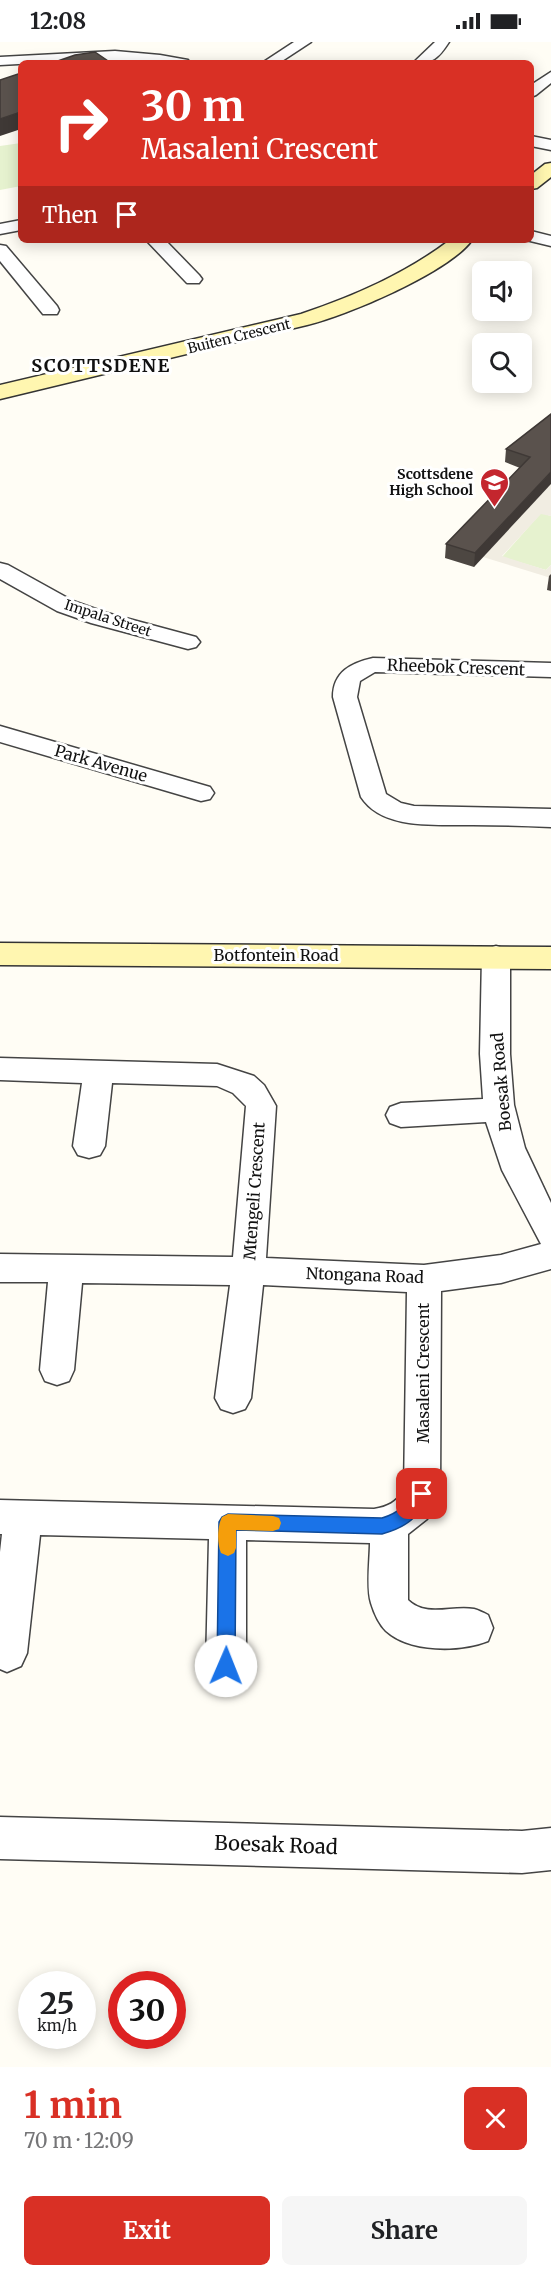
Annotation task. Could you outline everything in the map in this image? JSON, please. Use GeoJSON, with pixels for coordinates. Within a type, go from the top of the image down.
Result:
{"type":"FeatureCollection","features":[{"type":"Feature","properties":{"kind":"street"},"geometry":{"type":"LineString","coordinates":[[138,57],[163,42]]}},
{"type":"Feature","properties":{"kind":"street"},"geometry":{"type":"LineString","coordinates":[[274,60],[304,42]]}},
{"type":"Feature","properties":{"kind":"street"},"geometry":{"type":"LineString","coordinates":[[424,60],[436,51],[441,42]]}},
{"type":"Feature","properties":{"kind":"street"},"geometry":{"type":"LineString","coordinates":[[0,61],[69,56],[138,57],[160,60]]}},
{"type":"Feature","properties":{"kind":"street"},"geometry":{"type":"LineString","coordinates":[[534,90],[551,76]]}},
{"type":"Feature","properties":{"kind":"street"},"geometry":{"type":"LineString","coordinates":[[534,142],[551,145]]}},
{"type":"Feature","properties":{"kind":"street"},"geometry":{"type":"LineString","coordinates":[[534,182],[551,168]]}},
{"type":"Feature","properties":{"kind":"street"},"geometry":{"type":"LineString","coordinates":[[0,229],[18,226]]}},
{"type":"Feature","properties":{"kind":"street"},"geometry":{"type":"LineString","coordinates":[[534,237],[551,241]]}},
{"type":"Feature","properties":{"kind":"street"},"geometry":{"type":"LineString","coordinates":[[158,243],[193,279]]}},
{"type":"Feature","properties":{"kind":"street","name":"Buiten Crescent"},"geometry":{"type":"LineString","coordinates":[[0,392],[307,319],[351,304],[409,277],[430,265],[458,243]]}},
{"type":"Feature","properties":{"kind":"street"},"geometry":{"type":"LineString","coordinates":[[0,250],[50,310]]}},
{"type":"Feature","properties":{"kind":"street","name":"Impala Street"},"geometry":{"type":"LineString","coordinates":[[0,570],[65,606],[99,618],[188,642]]}},
{"type":"Feature","properties":{"kind":"street","name":"Rheebok Crescent"},"geometry":{"type":"LineString","coordinates":[[551,670],[373,665],[359,669],[349,676],[345,684],[345,697],[374,797],[382,805],[394,811],[414,815],[551,818]]}},
{"type":"Feature","properties":{"kind":"street","name":"Park Avenue"},"geometry":{"type":"LineString","coordinates":[[0,734],[201,793]]}},
{"type":"Feature","properties":{"kind":"street","name":"Botfontein Road"},"geometry":{"type":"LineString","coordinates":[[0,954],[551,958]]}},
{"type":"Feature","properties":{"kind":"street","name":"Boesak Road"},"geometry":{"type":"LineString","coordinates":[[496,956],[496,1059],[501,1109],[508,1146],[551,1234]]}},
{"type":"Feature","properties":{"kind":"street","name":"Mtengeli Crescent"},"geometry":{"type":"LineString","coordinates":[[0,1069],[217,1075],[238,1080],[249,1087],[261,1106],[248,1271]]}},
{"type":"Feature","properties":{"kind":"street"},"geometry":{"type":"LineString","coordinates":[[88,1146],[99,1070]]}},
{"type":"Feature","properties":{"kind":"street"},"geometry":{"type":"LineString","coordinates":[[401,1115],[501,1109]]}},
{"type":"Feature","properties":{"kind":"street","name":"Ntongana Road"},"geometry":{"type":"LineString","coordinates":[[0,1268],[248,1271],[424,1279],[501,1269],[551,1255]]}},
{"type":"Feature","properties":{"kind":"street"},"geometry":{"type":"LineString","coordinates":[[57,1370],[66,1269]]}},
{"type":"Feature","properties":{"kind":"street"},"geometry":{"type":"LineString","coordinates":[[232,1398],[248,1271]]}},
{"type":"Feature","properties":{"kind":"street","name":"Masaleni Crescent"},"geometry":{"type":"LineString","coordinates":[[7,1653],[11,1517],[374,1526],[389,1524],[408,1515],[422,1494],[424,1279]]}},
{"type":"Feature","properties":{"kind":"street"},"geometry":{"type":"LineString","coordinates":[[226,1666],[228,1522]]}},
{"type":"Feature","properties":{"kind":"street"},"geometry":{"type":"LineString","coordinates":[[389,1524],[389,1601],[398,1619],[413,1627],[474,1628]]}},
{"type":"Feature","properties":{"kind":"street","name":"Boesak Road"},"geometry":{"type":"LineString","coordinates":[[0,1838],[522,1852],[551,1849]]}},
{"type":"Feature","properties":{"kind":"green space"},"geometry":{"type":"Polygon","coordinates":[[[18,143],[18,187],[0,190],[0,146],[18,143]]]}},
{"type":"Feature","properties":{"kind":"green space"},"geometry":{"type":"Polygon","coordinates":[[[541,513],[551,516],[551,565],[546,570],[502,557],[541,513]]]}},
{"type":"Feature","properties":{"kind":"shaded area"},"geometry":{"type":"Polygon","coordinates":[[[551,484],[551,516],[541,514],[502,556],[546,570],[551,565],[551,578],[483,557],[551,484]]]}},
{"type":"Feature","properties":{"kind":"building"},"geometry":{"type":"Polygon","coordinates":[[[95,52],[107,60],[61,60],[95,52]]]}},
{"type":"Feature","properties":{"kind":"building"},"geometry":{"type":"Polygon","coordinates":[[[18,74],[18,113],[0,119],[0,80],[18,74]]]}},
{"type":"Feature","properties":{"kind":"building"},"geometry":{"type":"Polygon","coordinates":[[[551,414],[551,472],[475,553],[446,544],[530,457],[506,449],[551,414]]]}},
{"type":"Feature","properties":{"kind":"slow traffic"},"geometry":{"type":"LineString","coordinates":[[228,1548],[228,1522],[273,1523]]}},
{"type":"Feature","properties":{"kind":"place","name":"Scottsdene High School"},"geometry":{"type":"Point","coordinates":[494,508]}},
{"type":"Feature","properties":{"kind":"district","name":"SCOTTSDENE"},"geometry":{"type":"Point","coordinates":[101,366]}},
{"type":"Feature","properties":{"kind":"route"},"geometry":{"type":"LineString","coordinates":[[226,1666],[228,1522],[382,1526],[397,1522],[408,1515],[422,1494]]}}]}
